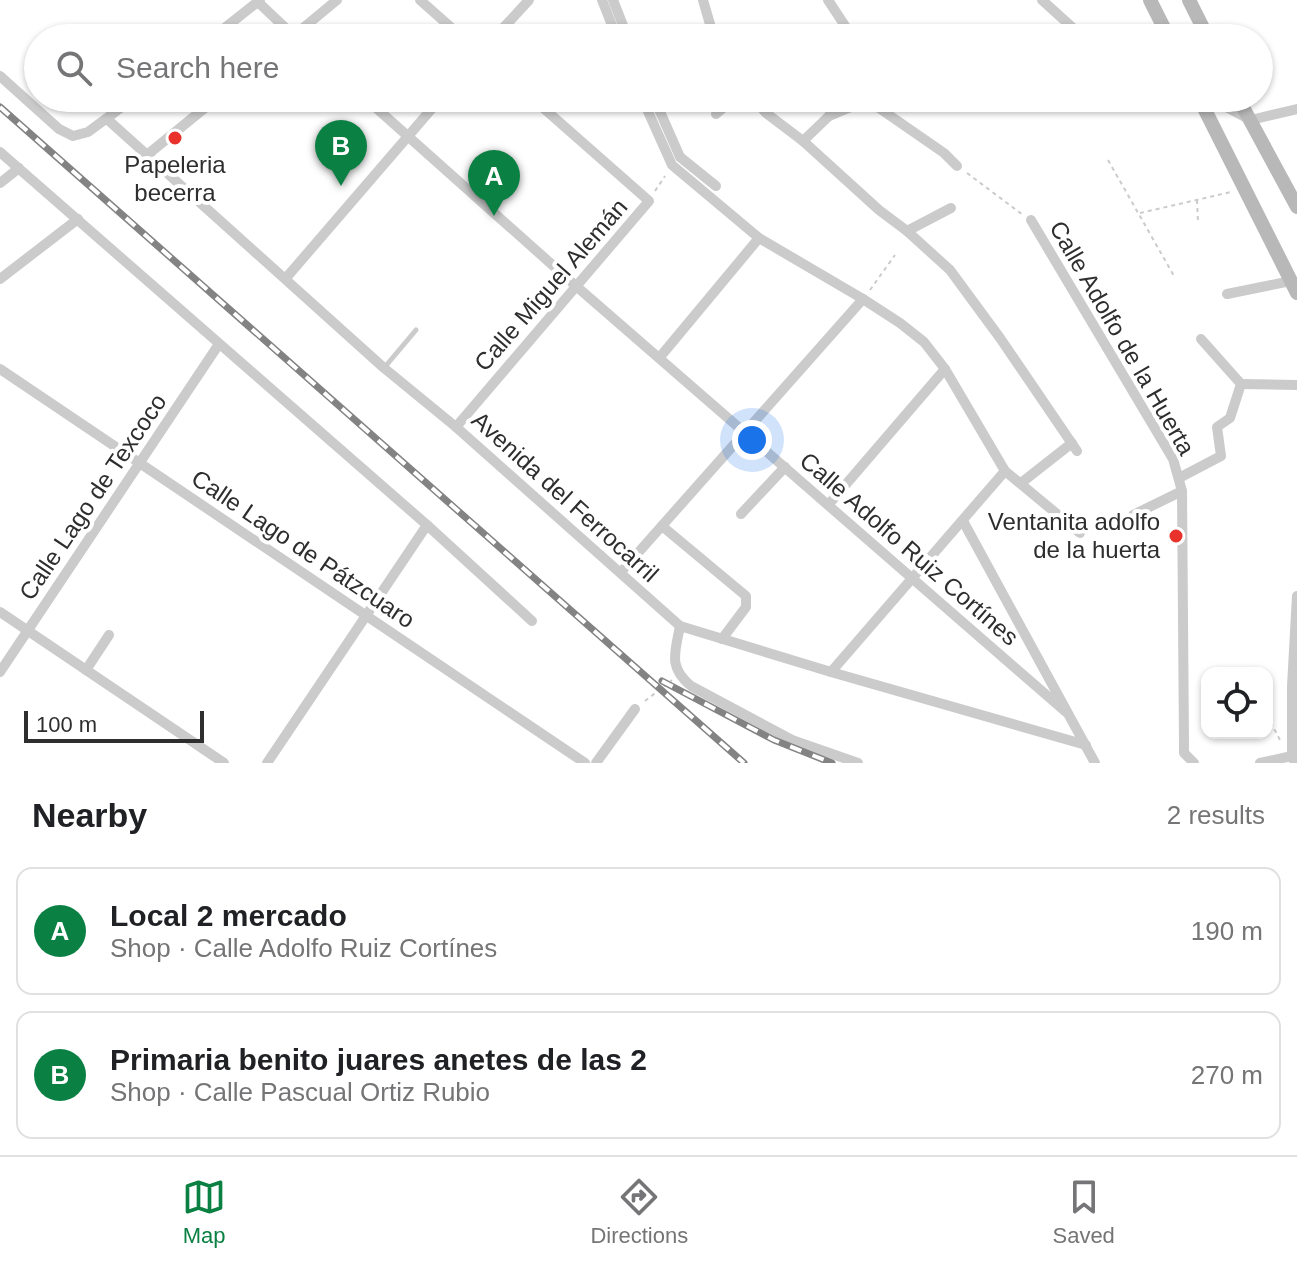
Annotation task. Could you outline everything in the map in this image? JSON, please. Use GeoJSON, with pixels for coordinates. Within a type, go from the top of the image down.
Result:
{"type":"FeatureCollection","features":[{"type":"Feature","properties":{"kind":"main road"},"geometry":{"type":"LineString","coordinates":[[1150,0],[1162,24]]}},
{"type":"Feature","properties":{"kind":"main road"},"geometry":{"type":"LineString","coordinates":[[1189,0],[1201,24]]}},
{"type":"Feature","properties":{"kind":"main road"},"geometry":{"type":"LineString","coordinates":[[1206,112],[1294,287]]}},
{"type":"Feature","properties":{"kind":"main road"},"geometry":{"type":"LineString","coordinates":[[1246,112],[1297,207]]}},
{"type":"Feature","properties":{"kind":"street"},"geometry":{"type":"LineString","coordinates":[[309,24],[337,0]]}},
{"type":"Feature","properties":{"kind":"street"},"geometry":{"type":"LineString","coordinates":[[420,0],[447,24]]}},
{"type":"Feature","properties":{"kind":"street"},"geometry":{"type":"LineString","coordinates":[[507,24],[529,0]]}},
{"type":"Feature","properties":{"kind":"street"},"geometry":{"type":"LineString","coordinates":[[602,0],[611,24]]}},
{"type":"Feature","properties":{"kind":"street"},"geometry":{"type":"LineString","coordinates":[[613,0],[622,24]]}},
{"type":"Feature","properties":{"kind":"street"},"geometry":{"type":"LineString","coordinates":[[703,0],[710,24]]}},
{"type":"Feature","properties":{"kind":"street"},"geometry":{"type":"LineString","coordinates":[[828,0],[844,24]]}},
{"type":"Feature","properties":{"kind":"street"},"geometry":{"type":"LineString","coordinates":[[1042,0],[1069,24]]}},
{"type":"Feature","properties":{"kind":"street"},"geometry":{"type":"LineString","coordinates":[[230,24],[259,1],[281,24]]}},
{"type":"Feature","properties":{"kind":"street"},"geometry":{"type":"LineString","coordinates":[[0,76],[24,97]]}},
{"type":"Feature","properties":{"kind":"street"},"geometry":{"type":"LineString","coordinates":[[1236,112],[1251,120],[1297,109]]}},
{"type":"Feature","properties":{"kind":"street"},"geometry":{"type":"LineString","coordinates":[[40,112],[65,134],[73,136],[81,135],[116,112]]}},
{"type":"Feature","properties":{"kind":"street"},"geometry":{"type":"LineString","coordinates":[[147,155],[200,112]]}},
{"type":"Feature","properties":{"kind":"street","name":"Calle Adolfo Ruiz Cortínes"},"geometry":{"type":"LineString","coordinates":[[382,112],[576,286],[1066,712]]}},
{"type":"Feature","properties":{"kind":"street"},"geometry":{"type":"LineString","coordinates":[[286,278],[429,112]]}},
{"type":"Feature","properties":{"kind":"street"},"geometry":{"type":"LineString","coordinates":[[548,112],[649,201]]}},
{"type":"Feature","properties":{"kind":"street"},"geometry":{"type":"LineString","coordinates":[[648,112],[672,165],[728,214],[759,238],[863,299],[924,342],[945,369],[1005,471],[1080,533]]}},
{"type":"Feature","properties":{"kind":"street"},"geometry":{"type":"LineString","coordinates":[[660,112],[680,157],[716,186]]}},
{"type":"Feature","properties":{"kind":"street"},"geometry":{"type":"LineString","coordinates":[[765,112],[803,141],[950,270],[1000,338],[1075,447],[1021,483]]}},
{"type":"Feature","properties":{"kind":"street"},"geometry":{"type":"LineString","coordinates":[[803,141],[832,112]]}},
{"type":"Feature","properties":{"kind":"street"},"geometry":{"type":"LineString","coordinates":[[829,116],[839,112]]}},
{"type":"Feature","properties":{"kind":"street"},"geometry":{"type":"LineString","coordinates":[[885,112],[944,153],[957,166]]}},
{"type":"Feature","properties":{"kind":"street","name":"Avenida del Ferrocarril"},"geometry":{"type":"LineString","coordinates":[[107,119],[384,368],[456,427],[680,626],[1086,745]]}},
{"type":"Feature","properties":{"kind":"street"},"geometry":{"type":"LineString","coordinates":[[0,152],[427,525],[532,621]]}},
{"type":"Feature","properties":{"kind":"street"},"geometry":{"type":"LineString","coordinates":[[0,183],[19,168]]}},
{"type":"Feature","properties":{"kind":"street","name":"Calle Miguel Alemán"},"geometry":{"type":"LineString","coordinates":[[456,427],[649,201]]}},
{"type":"Feature","properties":{"kind":"street"},"geometry":{"type":"LineString","coordinates":[[907,231],[951,208]]}},
{"type":"Feature","properties":{"kind":"street"},"geometry":{"type":"LineString","coordinates":[[0,279],[78,219]]}},
{"type":"Feature","properties":{"kind":"street","name":"Calle Adolfo de la Huerta"},"geometry":{"type":"LineString","coordinates":[[1031,220],[1173,459],[1179,478],[1182,491],[1184,753],[1194,763]]}},
{"type":"Feature","properties":{"kind":"street"},"geometry":{"type":"LineString","coordinates":[[660,357],[759,238]]}},
{"type":"Feature","properties":{"kind":"street"},"geometry":{"type":"LineString","coordinates":[[1227,294],[1294,287]]}},
{"type":"Feature","properties":{"kind":"street"},"geometry":{"type":"LineString","coordinates":[[621,572],[863,299]]}},
{"type":"Feature","properties":{"kind":"street"},"geometry":{"type":"LineString","coordinates":[[1201,339],[1241,384],[1297,385]]}},
{"type":"Feature","properties":{"kind":"street","name":"Calle Lago de Texcoco"},"geometry":{"type":"LineString","coordinates":[[0,672],[219,344]]}},
{"type":"Feature","properties":{"kind":"street","name":"Calle Lago de Pátzcuaro"},"geometry":{"type":"LineString","coordinates":[[0,369],[585,763]]}},
{"type":"Feature","properties":{"kind":"street"},"geometry":{"type":"LineString","coordinates":[[829,504],[945,369]]}},
{"type":"Feature","properties":{"kind":"street"},"geometry":{"type":"LineString","coordinates":[[1179,478],[1221,456],[1217,427],[1230,418],[1241,384]]}},
{"type":"Feature","properties":{"kind":"street"},"geometry":{"type":"LineString","coordinates":[[741,514],[785,467]]}},
{"type":"Feature","properties":{"kind":"street"},"geometry":{"type":"LineString","coordinates":[[831,672],[1005,471]]}},
{"type":"Feature","properties":{"kind":"street"},"geometry":{"type":"LineString","coordinates":[[1133,515],[1182,491]]}},
{"type":"Feature","properties":{"kind":"street"},"geometry":{"type":"LineString","coordinates":[[963,521],[1095,763]]}},
{"type":"Feature","properties":{"kind":"street"},"geometry":{"type":"LineString","coordinates":[[267,763],[427,525]]}},
{"type":"Feature","properties":{"kind":"street"},"geometry":{"type":"LineString","coordinates":[[662,526],[746,596],[746,607],[722,639]]}},
{"type":"Feature","properties":{"kind":"street"},"geometry":{"type":"LineString","coordinates":[[1260,763],[1292,759],[1297,596]]}},
{"type":"Feature","properties":{"kind":"street"},"geometry":{"type":"LineString","coordinates":[[0,612],[224,763]]}},
{"type":"Feature","properties":{"kind":"street"},"geometry":{"type":"LineString","coordinates":[[680,626],[675,662],[679,675],[691,686],[792,740],[858,763]]}},
{"type":"Feature","properties":{"kind":"street"},"geometry":{"type":"LineString","coordinates":[[86,670],[109,635]]}},
{"type":"Feature","properties":{"kind":"street"},"geometry":{"type":"LineString","coordinates":[[596,763],[635,709]]}},
{"type":"Feature","properties":{"kind":"lane"},"geometry":{"type":"LineString","coordinates":[[384,368],[416,330]]}},
{"type":"Feature","properties":{"kind":"path"},"geometry":{"type":"LineString","coordinates":[[1108,160],[1174,276]]}},
{"type":"Feature","properties":{"kind":"path","name":"Calle Miguel Alemán"},"geometry":{"type":"LineString","coordinates":[[649,201],[672,165]]}},
{"type":"Feature","properties":{"kind":"path","name":"Calle Adolfo de la Huerta"},"geometry":{"type":"LineString","coordinates":[[957,166],[1031,220]]}},
{"type":"Feature","properties":{"kind":"path"},"geometry":{"type":"LineString","coordinates":[[1139,214],[1245,189]]}},
{"type":"Feature","properties":{"kind":"path"},"geometry":{"type":"LineString","coordinates":[[1197,200],[1198,222]]}},
{"type":"Feature","properties":{"kind":"path"},"geometry":{"type":"LineString","coordinates":[[863,299],[895,255]]}},
{"type":"Feature","properties":{"kind":"path"},"geometry":{"type":"LineString","coordinates":[[1080,533],[1133,515]]}},
{"type":"Feature","properties":{"kind":"path"},"geometry":{"type":"LineString","coordinates":[[635,709],[679,675]]}},
{"type":"Feature","properties":{"kind":"path"},"geometry":{"type":"LineString","coordinates":[[1273,726],[1292,759]]}},
{"type":"Feature","properties":{"kind":"railway"},"geometry":{"type":"LineString","coordinates":[[0,107],[744,763]]}},
{"type":"Feature","properties":{"kind":"railway"},"geometry":{"type":"LineString","coordinates":[[662,681],[774,740],[832,763]]}},
{"type":"Feature","properties":{"kind":"place","name":"Papeleria becerra"},"geometry":{"type":"Point","coordinates":[175,138]}},
{"type":"Feature","properties":{"kind":"place","name":"Primaria benito juares anetes de las 2"},"geometry":{"type":"Point","coordinates":[341,186]}},
{"type":"Feature","properties":{"kind":"place","name":"Local 2 mercado"},"geometry":{"type":"Point","coordinates":[494,216]}},
{"type":"Feature","properties":{"kind":"place","name":"Ventanita adolfo de la huerta"},"geometry":{"type":"Point","coordinates":[1176,536]}}]}
